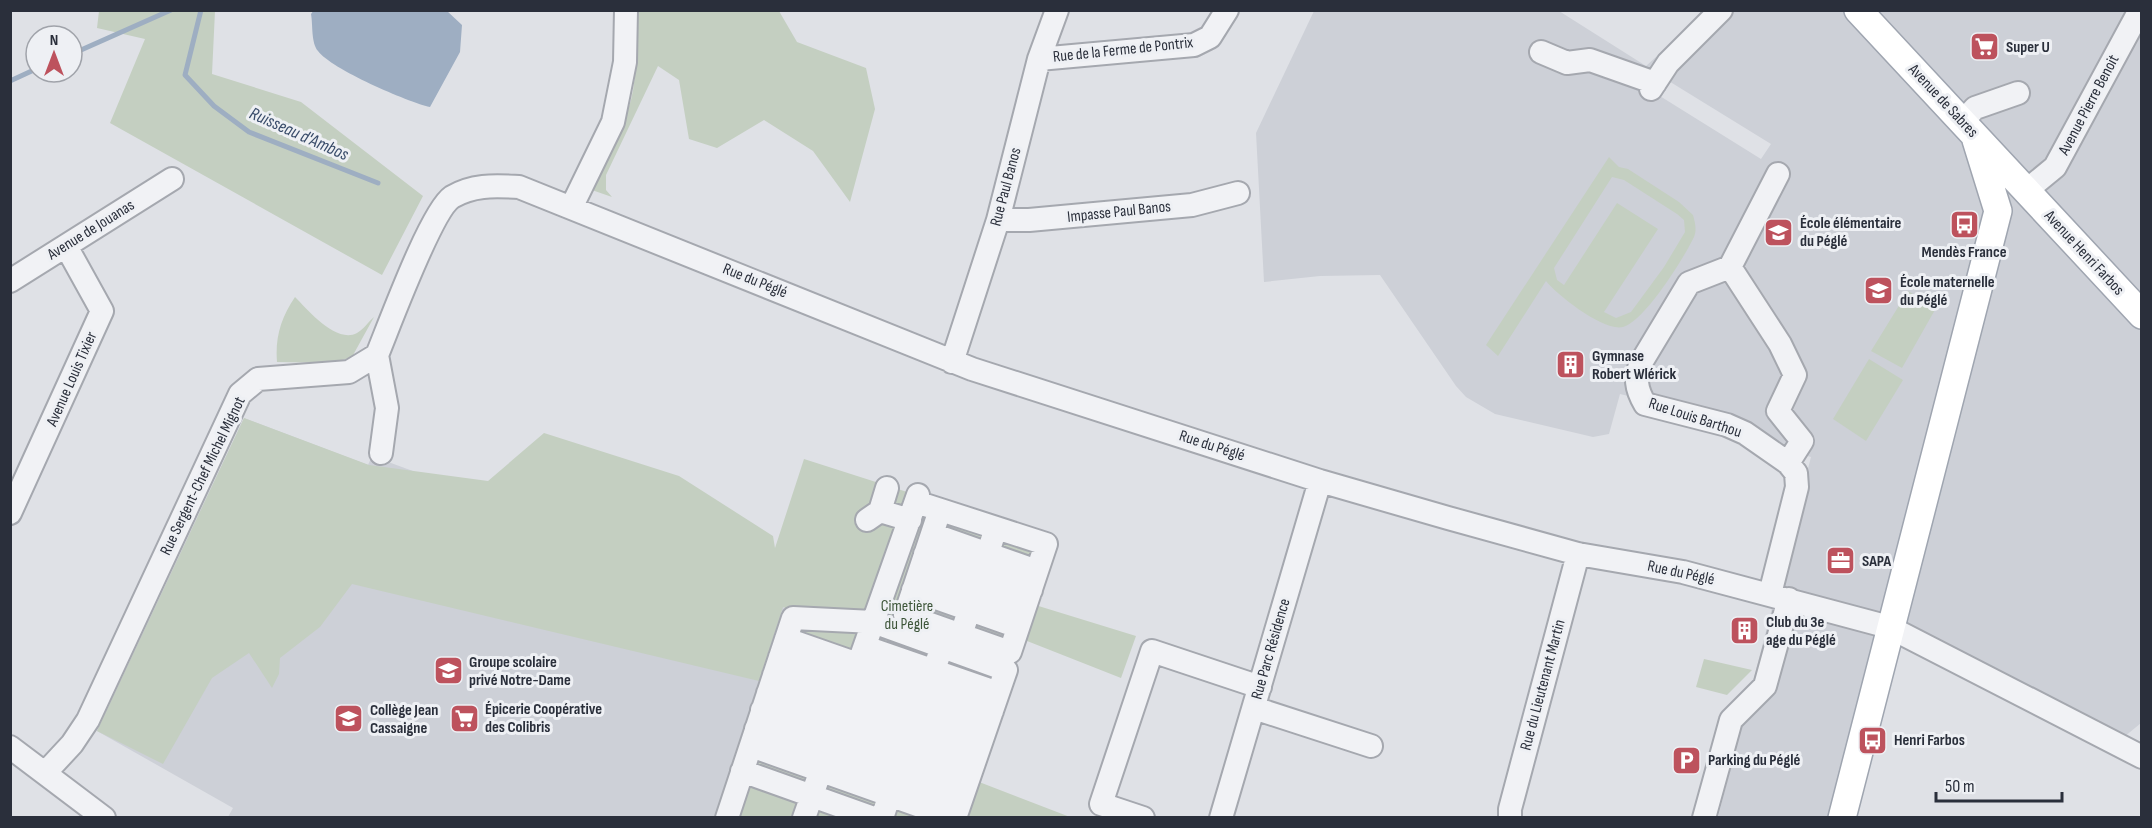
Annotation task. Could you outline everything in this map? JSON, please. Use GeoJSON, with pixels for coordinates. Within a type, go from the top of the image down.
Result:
{"type":"FeatureCollection","features":[{"type":"Feature","properties":{"kind":"main road","name":"Avenue de Sabres"},"geometry":{"type":"LineString","coordinates":[[1870,16],[1968,128],[2027,190]]}},
{"type":"Feature","properties":{"kind":"main road"},"geometry":{"type":"LineString","coordinates":[[1842,818],[1889,627],[1998,211],[1968,128]]}},
{"type":"Feature","properties":{"kind":"main road"},"geometry":{"type":"LineString","coordinates":[[1998,211],[2027,190]]}},
{"type":"Feature","properties":{"kind":"main road","name":"Avenue Henri Farbos"},"geometry":{"type":"LineString","coordinates":[[2027,190],[2142,315]]}},
{"type":"Feature","properties":{"kind":"street"},"geometry":{"type":"LineString","coordinates":[[572,206],[613,122],[626,62],[626,10]]}},
{"type":"Feature","properties":{"kind":"street","name":"Rue Paul Banos"},"geometry":{"type":"LineString","coordinates":[[952,362],[998,220],[1039,59],[1057,10]]}},
{"type":"Feature","properties":{"kind":"street","name":"Rue de la Ferme de Pontrix"},"geometry":{"type":"LineString","coordinates":[[1039,59],[1194,45],[1210,37],[1227,10]]}},
{"type":"Feature","properties":{"kind":"street"},"geometry":{"type":"LineString","coordinates":[[1541,52],[1567,63],[1590,60],[1653,86],[1668,63],[1708,15]]}},
{"type":"Feature","properties":{"kind":"street","name":"Avenue Pierre Benoit"},"geometry":{"type":"LineString","coordinates":[[2027,190],[2055,167],[2139,15]]}},
{"type":"Feature","properties":{"kind":"street"},"geometry":{"type":"LineString","coordinates":[[1968,128],[1975,108],[2018,93]]}},
{"type":"Feature","properties":{"kind":"street"},"geometry":{"type":"LineString","coordinates":[[1704,818],[1731,720],[1765,686],[1797,486],[1796,473],[1788,463],[1802,441],[1778,411],[1795,375],[1780,344],[1730,267],[1778,174]]}},
{"type":"Feature","properties":{"kind":"street","name":"Avenue de Jouanas"},"geometry":{"type":"LineString","coordinates":[[10,281],[172,179]]}},
{"type":"Feature","properties":{"kind":"street","name":"Rue du Péglé"},"geometry":{"type":"LineString","coordinates":[[377,355],[429,230],[451,198],[483,185],[519,187],[572,206],[952,362],[1320,481],[1578,554],[1683,572],[1889,627],[2142,757]]}},
{"type":"Feature","properties":{"kind":"street","name":"Impasse Paul Banos"},"geometry":{"type":"LineString","coordinates":[[998,220],[1029,220],[1192,205],[1238,193]]}},
{"type":"Feature","properties":{"kind":"street","name":"Avenue Louis Tixier"},"geometry":{"type":"LineString","coordinates":[[10,513],[102,311],[66,246]]}},
{"type":"Feature","properties":{"kind":"street","name":"Rue Louis Barthou"},"geometry":{"type":"LineString","coordinates":[[1730,267],[1689,283],[1642,361],[1637,371],[1636,383],[1645,404],[1736,429],[1788,463]]}},
{"type":"Feature","properties":{"kind":"street"},"geometry":{"type":"LineString","coordinates":[[377,355],[387,408],[381,453]]}},
{"type":"Feature","properties":{"kind":"street","name":"Rue Sergent-Chef Michel Mignot"},"geometry":{"type":"LineString","coordinates":[[46,772],[72,744],[88,720],[240,394],[258,379],[349,372],[377,355]]}},
{"type":"Feature","properties":{"kind":"street","name":"Rue Parc Résidence"},"geometry":{"type":"LineString","coordinates":[[1221,818],[1320,481]]}},
{"type":"Feature","properties":{"kind":"street"},"geometry":{"type":"LineString","coordinates":[[727,818],[793,618],[873,622],[951,641],[1010,652],[1046,544],[940,510],[915,506],[874,516],[887,488]]}},
{"type":"Feature","properties":{"kind":"street"},"geometry":{"type":"LineString","coordinates":[[804,818],[915,506]]}},
{"type":"Feature","properties":{"kind":"street"},"geometry":{"type":"LineString","coordinates":[[940,510],[905,615],[1006,670],[974,762]]}},
{"type":"Feature","properties":{"kind":"street"},"geometry":{"type":"LineString","coordinates":[[882,818],[912,733],[978,582],[996,528]]}},
{"type":"Feature","properties":{"kind":"street","name":"Rue du Lieutenant Martin"},"geometry":{"type":"LineString","coordinates":[[1510,818],[1510,809],[1578,554]]}},
{"type":"Feature","properties":{"kind":"street"},"geometry":{"type":"LineString","coordinates":[[923,562],[1028,599]]}},
{"type":"Feature","properties":{"kind":"street"},"geometry":{"type":"LineString","coordinates":[[923,562],[1028,599]]}},
{"type":"Feature","properties":{"kind":"street"},"geometry":{"type":"LineString","coordinates":[[1143,818],[1099,811],[1141,663],[1152,651],[1371,746]]}},
{"type":"Feature","properties":{"kind":"street"},"geometry":{"type":"LineString","coordinates":[[768,693],[843,709],[912,733],[974,762]]}},
{"type":"Feature","properties":{"kind":"street"},"geometry":{"type":"LineString","coordinates":[[768,693],[843,709],[912,733],[974,762]]}},
{"type":"Feature","properties":{"kind":"street"},"geometry":{"type":"LineString","coordinates":[[768,693],[843,709],[912,733],[974,762]]}},
{"type":"Feature","properties":{"kind":"street"},"geometry":{"type":"LineString","coordinates":[[768,693],[843,709],[912,733],[974,762]]}},
{"type":"Feature","properties":{"kind":"street"},"geometry":{"type":"LineString","coordinates":[[10,747],[105,818]]}},
{"type":"Feature","properties":{"kind":"street"},"geometry":{"type":"LineString","coordinates":[[742,771],[874,818]]}},
{"type":"Feature","properties":{"kind":"shaded area"},"geometry":{"type":"Polygon","coordinates":[[[1314,11],[1559,11],[1646,66],[1707,11],[2141,11],[2141,723],[2124,737],[1894,634],[1846,817],[1718,817],[1811,457],[1794,452],[1748,425],[1620,394],[1609,434],[1593,437],[1495,414],[1466,397],[1456,386],[1380,275],[1320,276],[1264,282],[1256,133],[1314,11]],[[1646,67],[1639,83],[1761,159],[1771,144],[1646,67]]]}},
{"type":"Feature","properties":{"kind":"shaded area","name":"Groupe scolaire privé Notre-Dame"},"geometry":{"type":"Polygon","coordinates":[[[244,418],[368,465],[372,456],[791,610],[721,817],[228,817],[233,808],[97,731],[244,418]]]}},
{"type":"Feature","properties":{"kind":"green space"},"geometry":{"type":"Polygon","coordinates":[[[99,11],[215,11],[212,74],[301,102],[423,196],[382,275],[110,123],[145,39],[97,28],[99,11]]]}},
{"type":"Feature","properties":{"kind":"green space"},"geometry":{"type":"Polygon","coordinates":[[[634,11],[779,11],[797,42],[866,68],[875,109],[850,202],[813,151],[764,120],[717,148],[689,139],[679,80],[658,66],[606,175],[606,190],[612,197],[589,189],[628,112],[635,67],[634,11]]]}},
{"type":"Feature","properties":{"kind":"green space"},"geometry":{"type":"Polygon","coordinates":[[[1609,157],[1619,167],[1628,169],[1679,202],[1693,215],[1695,232],[1689,247],[1663,288],[1632,323],[1623,327],[1604,324],[1570,303],[1546,281],[1498,356],[1486,345],[1609,157]],[[1612,177],[1554,268],[1557,280],[1564,285],[1617,203],[1658,229],[1604,312],[1616,318],[1631,312],[1664,267],[1685,232],[1684,220],[1677,214],[1624,180],[1612,177]]]}},
{"type":"Feature","properties":{"kind":"green space"},"geometry":{"type":"Polygon","coordinates":[[[1908,291],[1936,308],[1902,368],[1871,351],[1908,291]]]}},
{"type":"Feature","properties":{"kind":"green space"},"geometry":{"type":"Polygon","coordinates":[[[295,297],[323,324],[340,334],[357,333],[374,317],[352,357],[332,363],[277,362],[280,328],[295,297]]]}},
{"type":"Feature","properties":{"kind":"green space"},"geometry":{"type":"Polygon","coordinates":[[[1869,359],[1903,380],[1866,441],[1833,419],[1869,359]]]}},
{"type":"Feature","properties":{"kind":"green space","name":"Cimetière du Péglé"},"geometry":{"type":"Polygon","coordinates":[[[244,418],[369,465],[488,481],[544,433],[679,476],[773,536],[775,548],[804,459],[1054,539],[1032,604],[1136,636],[1121,678],[1022,639],[974,780],[1070,817],[721,817],[790,610],[783,607],[759,681],[352,584],[320,627],[280,658],[279,674],[272,688],[249,653],[212,678],[163,764],[97,731],[244,418]]]}},
{"type":"Feature","properties":{"kind":"green space"},"geometry":{"type":"Polygon","coordinates":[[[1704,659],[1752,670],[1727,695],[1696,687],[1704,659]]]}},
{"type":"Feature","properties":{"kind":"water"},"geometry":{"type":"Polygon","coordinates":[[[314,10],[447,11],[462,25],[460,52],[430,107],[371,84],[326,58],[318,51],[314,43],[311,14],[314,10]]]}},
{"type":"Feature","properties":{"kind":"waterway","name":"Ruisseau d'Ambos"},"geometry":{"type":"LineString","coordinates":[[84,49],[171,10]]}},
{"type":"Feature","properties":{"kind":"waterway","name":"Ruisseau d'Ambos"},"geometry":{"type":"LineString","coordinates":[[201,10],[185,75],[214,106],[249,132],[378,183]]}},
{"type":"Feature","properties":{"kind":"waterway","name":"Ruisseau d'Ambos"},"geometry":{"type":"LineString","coordinates":[[10,81],[24,75]]}},
{"type":"Feature","properties":{"kind":"place","name":"Super U"},"geometry":{"type":"Point","coordinates":[1985,47]}},
{"type":"Feature","properties":{"kind":"place","name":"Mendès France"},"geometry":{"type":"Point","coordinates":[1964,224]}},
{"type":"Feature","properties":{"kind":"place","name":"École élémentaire du Péglé"},"geometry":{"type":"Point","coordinates":[1779,232]}},
{"type":"Feature","properties":{"kind":"place","name":"École maternelle du Péglé"},"geometry":{"type":"Point","coordinates":[1879,291]}},
{"type":"Feature","properties":{"kind":"place","name":"Gymnase Robert Wlérick"},"geometry":{"type":"Point","coordinates":[1571,365]}},
{"type":"Feature","properties":{"kind":"place","name":"SAPA"},"geometry":{"type":"Point","coordinates":[1841,561]}},
{"type":"Feature","properties":{"kind":"place","name":"Club du 3e age du Péglé"},"geometry":{"type":"Point","coordinates":[1745,631]}},
{"type":"Feature","properties":{"kind":"place","name":"Groupe scolaire privé Notre-Dame"},"geometry":{"type":"Point","coordinates":[448,671]}},
{"type":"Feature","properties":{"kind":"place","name":"Épicerie Coopérative des Colibris"},"geometry":{"type":"Point","coordinates":[464,718]}},
{"type":"Feature","properties":{"kind":"place","name":"Collège Jean Cassaigne"},"geometry":{"type":"Point","coordinates":[349,719]}},
{"type":"Feature","properties":{"kind":"place","name":"Henri Farbos"},"geometry":{"type":"Point","coordinates":[1873,740]}},
{"type":"Feature","properties":{"kind":"place","name":"Parking du Péglé"},"geometry":{"type":"Point","coordinates":[1687,760]}}]}
